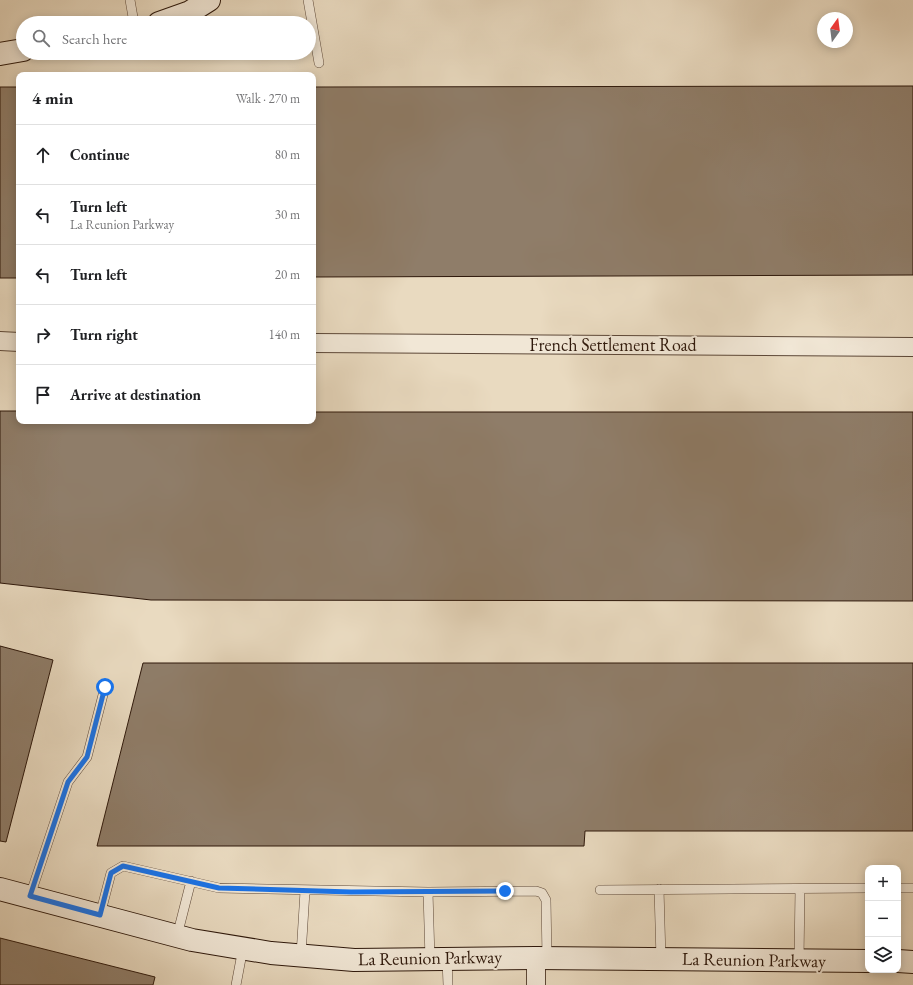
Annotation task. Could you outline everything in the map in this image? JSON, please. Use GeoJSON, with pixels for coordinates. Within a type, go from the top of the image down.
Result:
{"type":"FeatureCollection","features":[{"type":"Feature","properties":{"kind":"street"},"geometry":{"type":"LineString","coordinates":[[179,16],[190,12],[209,0]]}},
{"type":"Feature","properties":{"kind":"street"},"geometry":{"type":"LineString","coordinates":[[0,54],[16,51]]}},
{"type":"Feature","properties":{"kind":"street"},"geometry":{"type":"LineString","coordinates":[[0,342],[16,342]]}},
{"type":"Feature","properties":{"kind":"street","name":"French Settlement Road"},"geometry":{"type":"LineString","coordinates":[[316,343],[913,347]]}},
{"type":"Feature","properties":{"kind":"street","name":"La Reunion Parkway"},"geometry":{"type":"LineString","coordinates":[[0,889],[177,936],[243,948],[301,956],[354,960],[542,958],[865,961]]}},
{"type":"Feature","properties":{"kind":"street"},"geometry":{"type":"LineString","coordinates":[[536,985],[542,958]]}},
{"type":"Feature","properties":{"kind":"street"},"geometry":{"type":"LineString","coordinates":[[901,962],[913,962]]}},
{"type":"Feature","properties":{"kind":"lane"},"geometry":{"type":"LineString","coordinates":[[130,0],[133,16]]}},
{"type":"Feature","properties":{"kind":"lane"},"geometry":{"type":"LineString","coordinates":[[308,0],[311,16]]}},
{"type":"Feature","properties":{"kind":"lane"},"geometry":{"type":"LineString","coordinates":[[316,46],[319,63]]}},
{"type":"Feature","properties":{"kind":"lane"},"geometry":{"type":"LineString","coordinates":[[30,896],[68,782],[87,757],[105,687]]}},
{"type":"Feature","properties":{"kind":"lane"},"geometry":{"type":"LineString","coordinates":[[100,915],[111,873],[123,866],[219,888],[305,891],[536,891],[542,893],[546,900],[542,958]]}},
{"type":"Feature","properties":{"kind":"lane"},"geometry":{"type":"LineString","coordinates":[[177,936],[191,881]]}},
{"type":"Feature","properties":{"kind":"lane"},"geometry":{"type":"LineString","coordinates":[[600,890],[865,888]]}},
{"type":"Feature","properties":{"kind":"lane"},"geometry":{"type":"LineString","coordinates":[[901,888],[913,888]]}},
{"type":"Feature","properties":{"kind":"lane"},"geometry":{"type":"LineString","coordinates":[[659,889],[661,959]]}},
{"type":"Feature","properties":{"kind":"lane"},"geometry":{"type":"LineString","coordinates":[[799,960],[800,889]]}},
{"type":"Feature","properties":{"kind":"lane"},"geometry":{"type":"LineString","coordinates":[[301,956],[305,891]]}},
{"type":"Feature","properties":{"kind":"lane"},"geometry":{"type":"LineString","coordinates":[[428,892],[438,958],[448,985]]}},
{"type":"Feature","properties":{"kind":"lane"},"geometry":{"type":"LineString","coordinates":[[236,985],[243,948]]}},
{"type":"Feature","properties":{"kind":"building"},"geometry":{"type":"Polygon","coordinates":[[[913,86],[913,275],[316,277],[316,87],[913,86]]]}},
{"type":"Feature","properties":{"kind":"building"},"geometry":{"type":"Polygon","coordinates":[[[0,87],[16,87],[16,278],[0,278],[0,87]]]}},
{"type":"Feature","properties":{"kind":"building"},"geometry":{"type":"Polygon","coordinates":[[[0,411],[16,411],[16,424],[316,424],[316,412],[913,412],[913,601],[151,600],[0,583],[0,411]]]}},
{"type":"Feature","properties":{"kind":"building"},"geometry":{"type":"Polygon","coordinates":[[[0,646],[53,660],[6,842],[0,841],[0,646]]]}},
{"type":"Feature","properties":{"kind":"building"},"geometry":{"type":"Polygon","coordinates":[[[143,663],[913,663],[913,831],[585,831],[584,846],[97,846],[143,663]]]}},
{"type":"Feature","properties":{"kind":"building"},"geometry":{"type":"Polygon","coordinates":[[[0,938],[155,977],[153,985],[0,985],[0,938]]]}},
{"type":"Feature","properties":{"kind":"route"},"geometry":{"type":"LineString","coordinates":[[105,687],[87,757],[68,782],[30,896],[100,915],[111,873],[123,866],[152,871],[219,888],[351,892],[505,891]]}}]}
